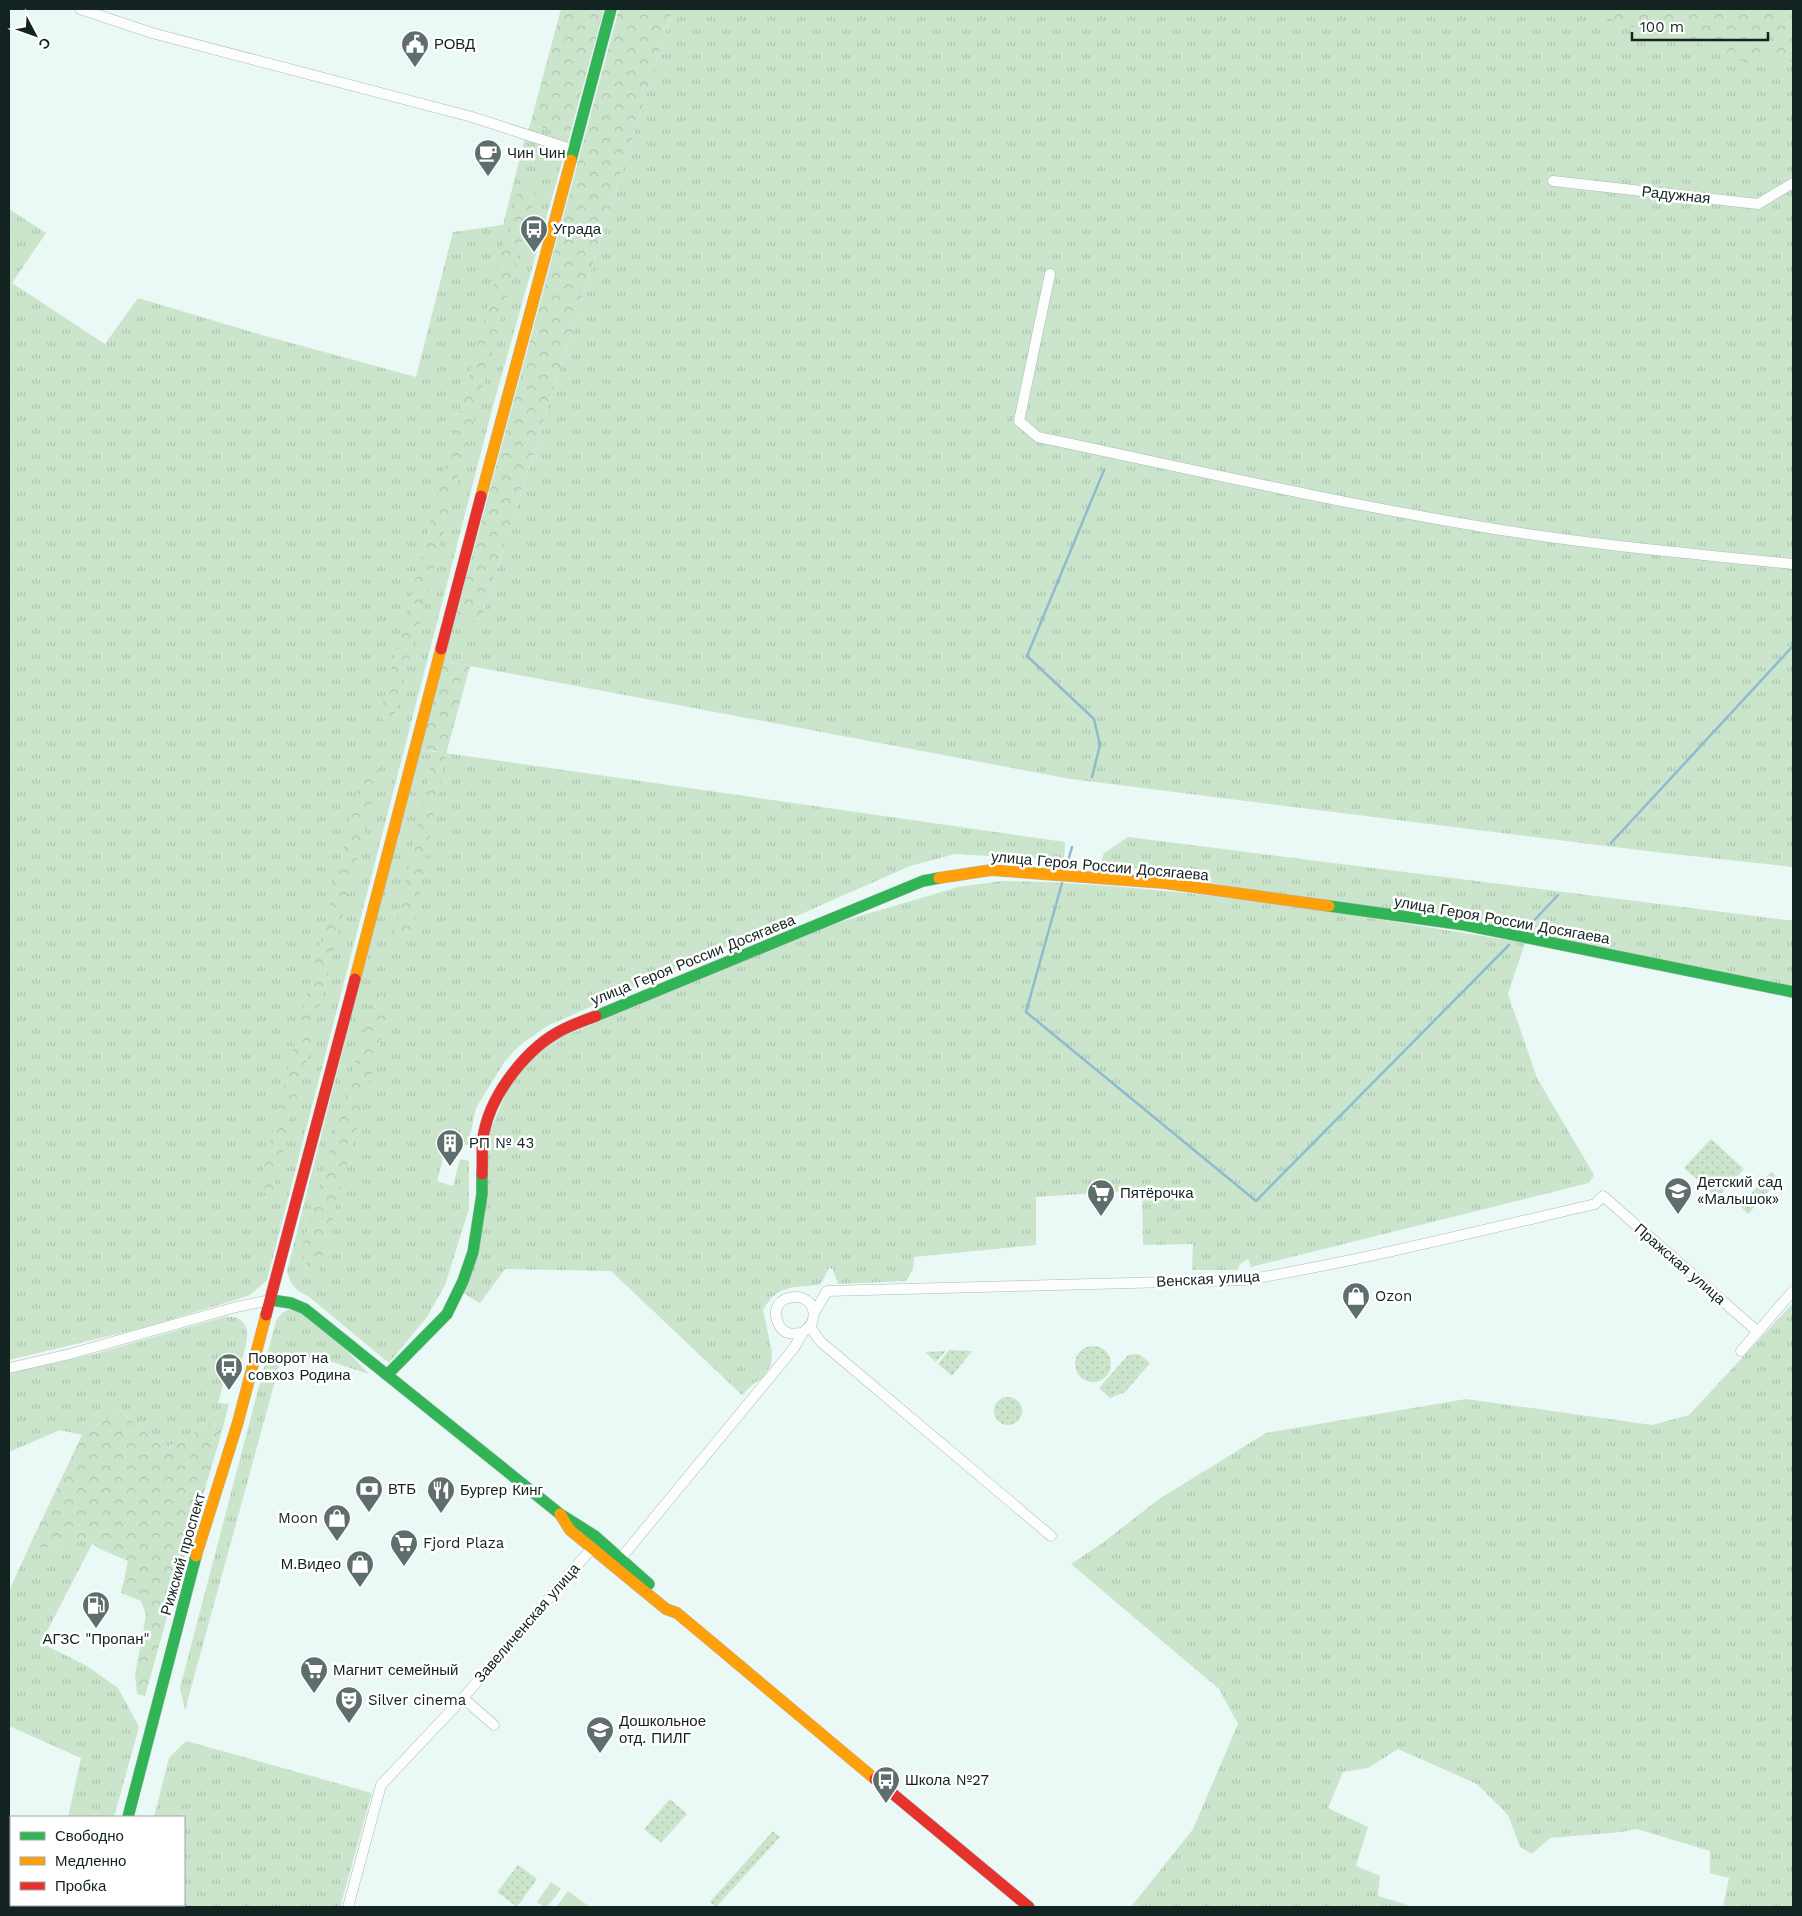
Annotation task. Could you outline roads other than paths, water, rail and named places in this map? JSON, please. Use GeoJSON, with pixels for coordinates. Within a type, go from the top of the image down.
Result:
{"type":"FeatureCollection","features":[{"type":"Feature","properties":{"kind":"main road","name":"Рижский проспект"},"geometry":{"type":"LineString","coordinates":[[128,1816],[198,1549],[238,1422],[271,1300],[611,9]]}},
{"type":"Feature","properties":{"kind":"main road","name":"улица Героя России Досягаева"},"geometry":{"type":"LineString","coordinates":[[386,1375],[447,1314],[463,1281],[473,1252],[482,1194],[483,1134],[489,1113],[508,1078],[528,1055],[562,1030],[923,881],[991,870],[1164,883],[1465,925],[1793,992]]}},
{"type":"Feature","properties":{"kind":"main road"},"geometry":{"type":"LineString","coordinates":[[271,1300],[291,1303],[305,1309],[560,1514],[572,1520],[617,1562],[672,1604],[676,1613],[1029,1907]]}},
{"type":"Feature","properties":{"kind":"main road"},"geometry":{"type":"LineString","coordinates":[[560,1514],[570,1530],[592,1548],[617,1562]]}},
{"type":"Feature","properties":{"kind":"street"},"geometry":{"type":"LineString","coordinates":[[80,9],[152,33],[472,117],[574,150]]}},
{"type":"Feature","properties":{"kind":"street","name":"Радужная"},"geometry":{"type":"LineString","coordinates":[[1553,181],[1758,204],[1793,183]]}},
{"type":"Feature","properties":{"kind":"street"},"geometry":{"type":"LineString","coordinates":[[1050,274],[1019,421],[1038,437],[1324,497],[1494,528],[1614,546],[1793,564]]}},
{"type":"Feature","properties":{"kind":"street","name":"Венская улица"},"geometry":{"type":"LineString","coordinates":[[814,1313],[827,1291],[1246,1280],[1309,1269],[1595,1204],[1603,1196]]}},
{"type":"Feature","properties":{"kind":"street","name":"Пражская улица"},"geometry":{"type":"LineString","coordinates":[[1603,1196],[1758,1332]]}},
{"type":"Feature","properties":{"kind":"street"},"geometry":{"type":"LineString","coordinates":[[1741,1351],[1793,1291]]}},
{"type":"Feature","properties":{"kind":"street"},"geometry":{"type":"LineString","coordinates":[[617,1562],[789,1354],[806,1330],[813,1320],[814,1313],[809,1302],[798,1296],[786,1298],[778,1306],[775,1318],[780,1328],[791,1334],[806,1330]]}},
{"type":"Feature","properties":{"kind":"street"},"geometry":{"type":"LineString","coordinates":[[9,1368],[70,1354],[236,1307],[271,1300]]}},
{"type":"Feature","properties":{"kind":"street"},"geometry":{"type":"LineString","coordinates":[[806,1330],[1051,1536]]}},
{"type":"Feature","properties":{"kind":"street","name":"Завеличенская улица"},"geometry":{"type":"LineString","coordinates":[[348,1907],[381,1785],[463,1698],[592,1548]]}},
{"type":"Feature","properties":{"kind":"street"},"geometry":{"type":"LineString","coordinates":[[463,1698],[494,1725]]}},
{"type":"Feature","properties":{"kind":"waterway"},"geometry":{"type":"LineString","coordinates":[[1092,777],[1100,745],[1094,719],[1027,656],[1104,470]]}},
{"type":"Feature","properties":{"kind":"waterway"},"geometry":{"type":"LineString","coordinates":[[1611,843],[1793,646]]}},
{"type":"Feature","properties":{"kind":"waterway"},"geometry":{"type":"LineString","coordinates":[[1066,868],[1072,847]]}},
{"type":"Feature","properties":{"kind":"waterway"},"geometry":{"type":"LineString","coordinates":[[1062,883],[1026,1012],[1256,1201],[1509,945]]}},
{"type":"Feature","properties":{"kind":"waterway"},"geometry":{"type":"LineString","coordinates":[[1528,927],[1558,895]]}},
{"type":"Feature","properties":{"kind":"place","name":"РОВД"},"geometry":{"type":"Point","coordinates":[415,68]}},
{"type":"Feature","properties":{"kind":"place","name":"Чин Чин"},"geometry":{"type":"Point","coordinates":[488,177]}},
{"type":"Feature","properties":{"kind":"place","name":"Уграда"},"geometry":{"type":"Point","coordinates":[534,253]}},
{"type":"Feature","properties":{"kind":"place","name":"РП № 43"},"geometry":{"type":"Point","coordinates":[450,1167]}},
{"type":"Feature","properties":{"kind":"place","name":"Детский сад «Малышок»"},"geometry":{"type":"Point","coordinates":[1678,1215]}},
{"type":"Feature","properties":{"kind":"place","name":"Пятёрочка"},"geometry":{"type":"Point","coordinates":[1101,1217]}},
{"type":"Feature","properties":{"kind":"place","name":"Ozon"},"geometry":{"type":"Point","coordinates":[1356,1320]}},
{"type":"Feature","properties":{"kind":"place","name":"Поворот на совхоз Родина"},"geometry":{"type":"Point","coordinates":[229,1391]}},
{"type":"Feature","properties":{"kind":"place","name":"ВТБ"},"geometry":{"type":"Point","coordinates":[369,1513]}},
{"type":"Feature","properties":{"kind":"place","name":"Бургер Кинг"},"geometry":{"type":"Point","coordinates":[441,1514]}},
{"type":"Feature","properties":{"kind":"place","name":"Moon"},"geometry":{"type":"Point","coordinates":[337,1542]}},
{"type":"Feature","properties":{"kind":"place","name":"Fjord Plaza"},"geometry":{"type":"Point","coordinates":[404,1567]}},
{"type":"Feature","properties":{"kind":"place","name":"М.Видео"},"geometry":{"type":"Point","coordinates":[360,1588]}},
{"type":"Feature","properties":{"kind":"place","name":"АГЗС \"Пропан\""},"geometry":{"type":"Point","coordinates":[96,1629]}},
{"type":"Feature","properties":{"kind":"place","name":"Магнит семейный"},"geometry":{"type":"Point","coordinates":[314,1694]}},
{"type":"Feature","properties":{"kind":"place","name":"Silver cinema"},"geometry":{"type":"Point","coordinates":[349,1724]}},
{"type":"Feature","properties":{"kind":"place","name":"Дошкольное отд. ПИЛГ"},"geometry":{"type":"Point","coordinates":[600,1754]}},
{"type":"Feature","properties":{"kind":"place","name":"Школа №27"},"geometry":{"type":"Point","coordinates":[886,1804]}}]}
